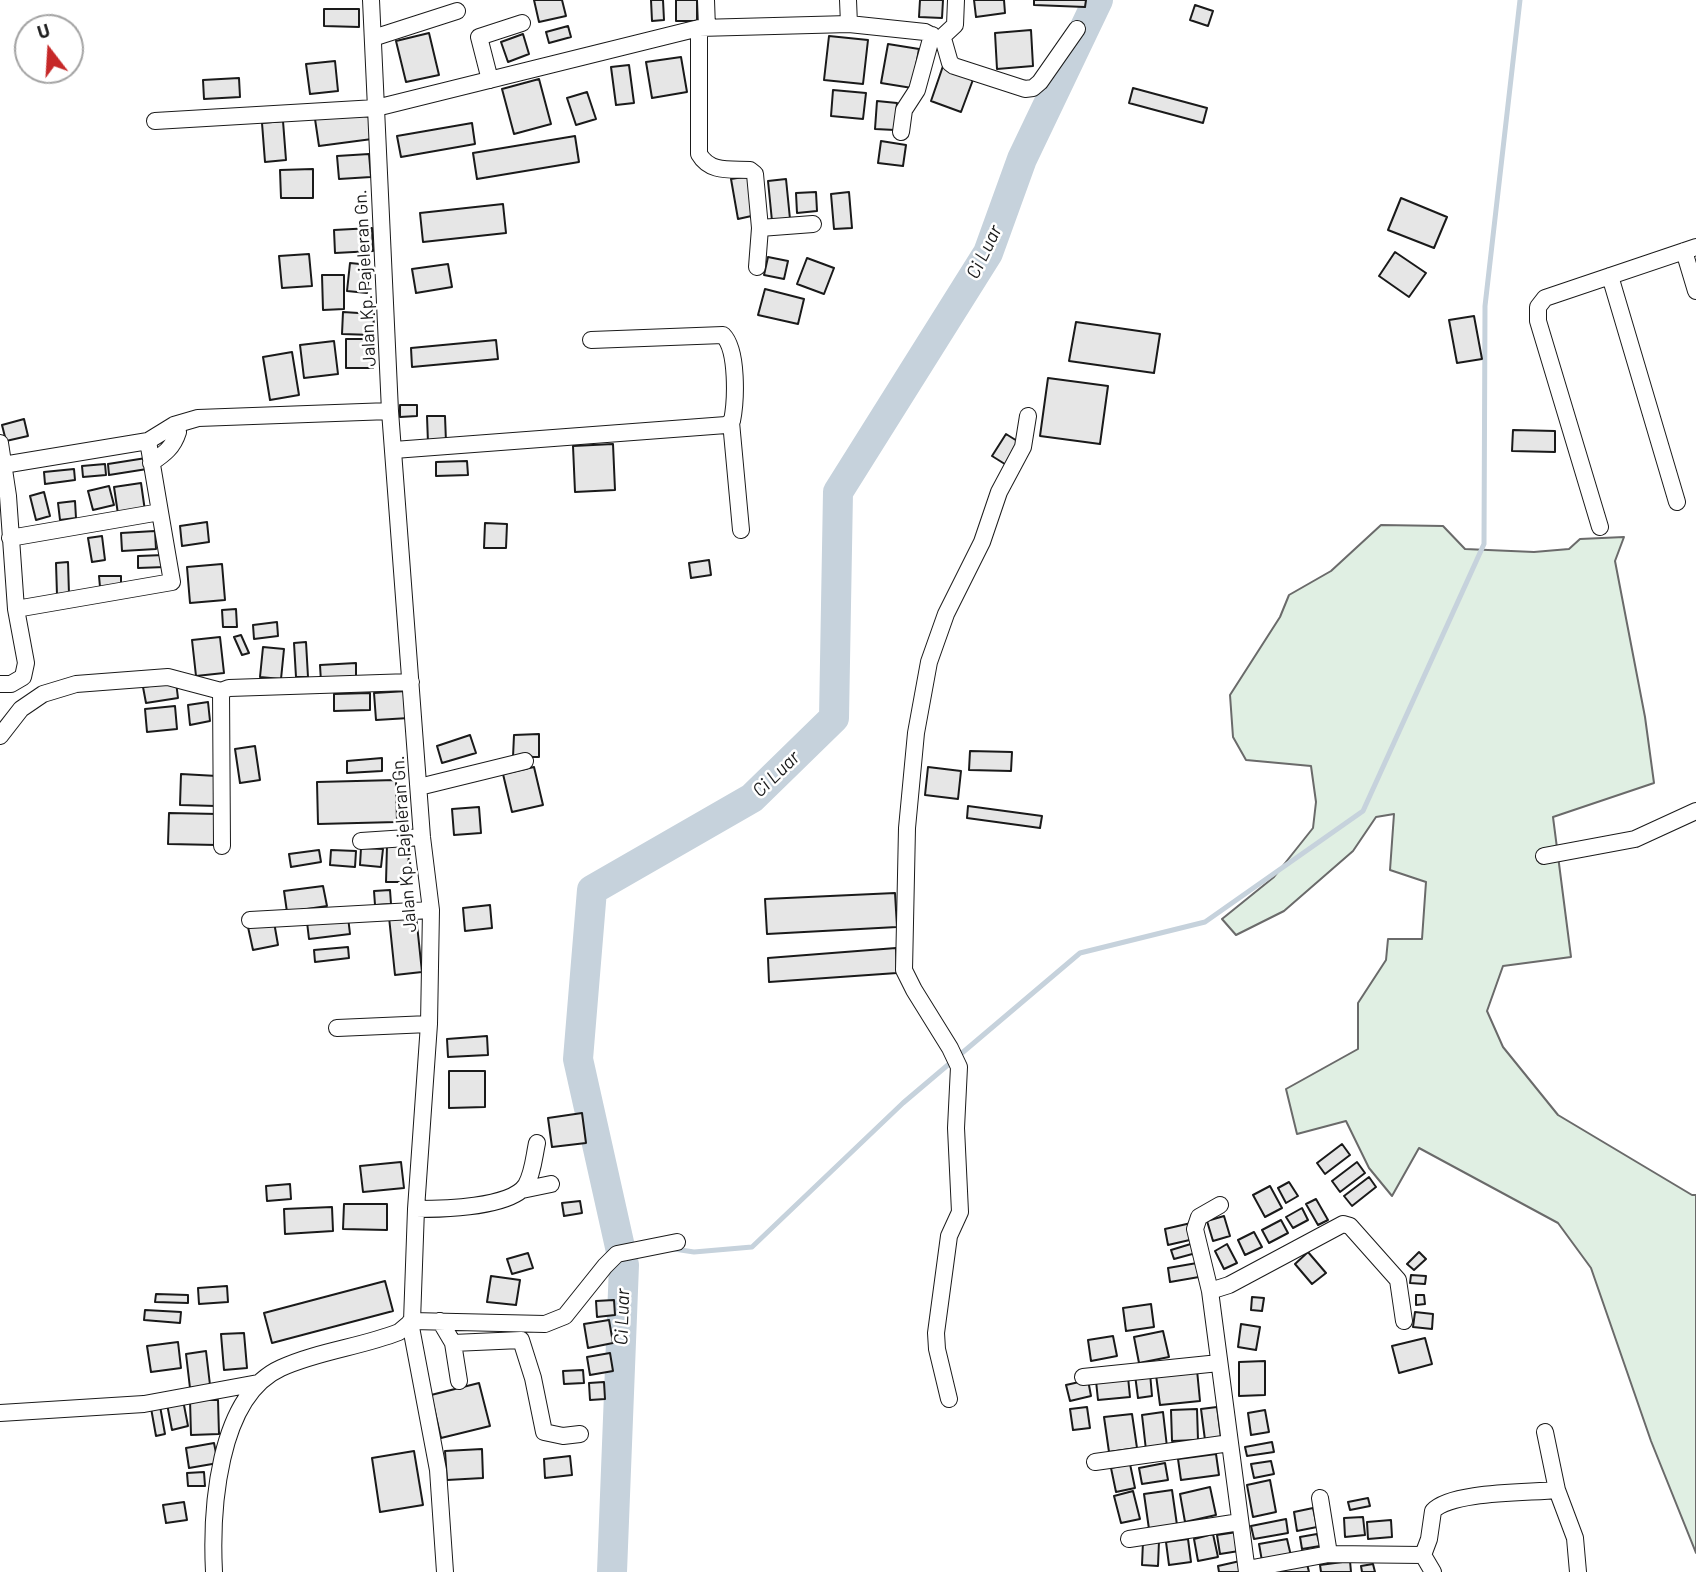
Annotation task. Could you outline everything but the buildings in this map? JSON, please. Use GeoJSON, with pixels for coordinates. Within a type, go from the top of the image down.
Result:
{"type":"FeatureCollection","features":[{"type":"Feature","properties":{"kind":"street","name":"Jalan Kp. Pajeleran Gn."},"geometry":{"type":"LineString","coordinates":[[371,0],[390,411],[422,837],[431,909],[429,1024],[411,1322],[438,1470],[445,1572]]}},
{"type":"Feature","properties":{"kind":"street"},"geometry":{"type":"LineString","coordinates":[[706,0],[699,154],[708,165],[716,169],[752,171],[757,181],[760,228],[757,267]]}},
{"type":"Feature","properties":{"kind":"street"},"geometry":{"type":"LineString","coordinates":[[848,0],[849,24]]}},
{"type":"Feature","properties":{"kind":"street"},"geometry":{"type":"LineString","coordinates":[[901,132],[904,110],[917,90],[936,37],[955,25],[956,0]]}},
{"type":"Feature","properties":{"kind":"street"},"geometry":{"type":"LineString","coordinates":[[373,38],[457,11]]}},
{"type":"Feature","properties":{"kind":"street"},"geometry":{"type":"LineString","coordinates":[[490,80],[480,37],[522,23]]}},
{"type":"Feature","properties":{"kind":"street"},"geometry":{"type":"LineString","coordinates":[[155,121],[376,108],[703,28],[849,24],[936,37],[944,42],[950,63],[954,66],[1014,88],[1025,89],[1033,88],[1040,82],[1077,29]]}},
{"type":"Feature","properties":{"kind":"street"},"geometry":{"type":"LineString","coordinates":[[760,228],[813,223]]}},
{"type":"Feature","properties":{"kind":"street"},"geometry":{"type":"LineString","coordinates":[[1600,527],[1538,321],[1538,307],[1545,298],[1690,249],[1696,291]]}},
{"type":"Feature","properties":{"kind":"street"},"geometry":{"type":"LineString","coordinates":[[1610,276],[1677,502]]}},
{"type":"Feature","properties":{"kind":"street"},"geometry":{"type":"LineString","coordinates":[[591,340],[723,335],[729,342],[733,358],[732,422],[741,530]]}},
{"type":"Feature","properties":{"kind":"street"},"geometry":{"type":"LineString","coordinates":[[3,465],[148,441],[174,425],[198,418],[390,411]]}},
{"type":"Feature","properties":{"kind":"street"},"geometry":{"type":"LineString","coordinates":[[949,1399],[937,1349],[936,1333],[949,1236],[960,1212],[956,1128],[959,1067],[904,970],[907,828],[916,733],[929,662],[946,614],[982,542],[999,492],[1023,447],[1028,416]]}},
{"type":"Feature","properties":{"kind":"street"},"geometry":{"type":"LineString","coordinates":[[394,450],[726,425],[732,422]]}},
{"type":"Feature","properties":{"kind":"street"},"geometry":{"type":"LineString","coordinates":[[151,463],[170,450],[178,432],[174,425]]}},
{"type":"Feature","properties":{"kind":"street"},"geometry":{"type":"LineString","coordinates":[[16,609],[172,582],[148,441]]}},
{"type":"Feature","properties":{"kind":"street"},"geometry":{"type":"LineString","coordinates":[[0,443],[10,538],[6,573],[26,663],[23,677],[11,684],[0,684]]}},
{"type":"Feature","properties":{"kind":"street"},"geometry":{"type":"LineString","coordinates":[[10,538],[160,512]]}},
{"type":"Feature","properties":{"kind":"street"},"geometry":{"type":"LineString","coordinates":[[0,736],[21,709],[43,694],[76,684],[168,677],[221,691],[229,688],[411,682]]}},
{"type":"Feature","properties":{"kind":"street"},"geometry":{"type":"LineString","coordinates":[[221,691],[222,846]]}},
{"type":"Feature","properties":{"kind":"street"},"geometry":{"type":"LineString","coordinates":[[419,788],[525,761]]}},
{"type":"Feature","properties":{"kind":"street"},"geometry":{"type":"LineString","coordinates":[[1544,856],[1636,839],[1696,811]]}},
{"type":"Feature","properties":{"kind":"street"},"geometry":{"type":"LineString","coordinates":[[361,841],[422,837]]}},
{"type":"Feature","properties":{"kind":"street"},"geometry":{"type":"LineString","coordinates":[[250,920],[431,909]]}},
{"type":"Feature","properties":{"kind":"street"},"geometry":{"type":"LineString","coordinates":[[337,1028],[429,1024]]}},
{"type":"Feature","properties":{"kind":"street"},"geometry":{"type":"LineString","coordinates":[[416,1209],[488,1203],[517,1194],[531,1173],[537,1143]]}},
{"type":"Feature","properties":{"kind":"street"},"geometry":{"type":"LineString","coordinates":[[522,1190],[551,1184]]}},
{"type":"Feature","properties":{"kind":"street"},"geometry":{"type":"LineString","coordinates":[[1220,1205],[1199,1217],[1195,1223],[1210,1291],[1247,1571],[1329,1554],[1423,1555]]}},
{"type":"Feature","properties":{"kind":"street"},"geometry":{"type":"LineString","coordinates":[[1210,1291],[1230,1285],[1343,1224],[1350,1226],[1398,1280],[1404,1321]]}},
{"type":"Feature","properties":{"kind":"street"},"geometry":{"type":"LineString","coordinates":[[214,1572],[217,1482],[232,1429],[258,1383],[279,1369],[393,1334],[411,1322],[553,1322],[565,1316],[617,1254],[677,1242]]}},
{"type":"Feature","properties":{"kind":"street"},"geometry":{"type":"LineString","coordinates":[[440,1321],[453,1343],[459,1381]]}},
{"type":"Feature","properties":{"kind":"street"},"geometry":{"type":"LineString","coordinates":[[453,1343],[521,1340],[533,1378],[544,1432],[563,1436],[580,1434]]}},
{"type":"Feature","properties":{"kind":"street"},"geometry":{"type":"LineString","coordinates":[[1083,1377],[1219,1363]]}},
{"type":"Feature","properties":{"kind":"street"},"geometry":{"type":"LineString","coordinates":[[0,1413],[144,1404],[258,1383]]}},
{"type":"Feature","properties":{"kind":"street"},"geometry":{"type":"LineString","coordinates":[[1545,1432],[1557,1490],[1575,1538],[1578,1572]]}},
{"type":"Feature","properties":{"kind":"street"},"geometry":{"type":"LineString","coordinates":[[1095,1462],[1230,1444]]}},
{"type":"Feature","properties":{"kind":"street"},"geometry":{"type":"LineString","coordinates":[[1423,1555],[1429,1539],[1433,1511],[1448,1501],[1557,1490]]}},
{"type":"Feature","properties":{"kind":"street"},"geometry":{"type":"LineString","coordinates":[[1320,1498],[1329,1554]]}},
{"type":"Feature","properties":{"kind":"street"},"geometry":{"type":"LineString","coordinates":[[1129,1539],[1240,1522]]}},
{"type":"Feature","properties":{"kind":"street"},"geometry":{"type":"LineString","coordinates":[[1423,1555],[1433,1572]]}},
{"type":"Feature","properties":{"kind":"green space"},"geometry":{"type":"Polygon","coordinates":[[[1381,525],[1443,526],[1465,549],[1534,552],[1569,549],[1580,539],[1624,537],[1615,561],[1645,717],[1654,783],[1553,817],[1571,957],[1503,966],[1487,1011],[1503,1047],[1558,1115],[1696,1195],[1696,1553],[1651,1441],[1591,1268],[1558,1223],[1419,1148],[1392,1196],[1369,1168],[1346,1121],[1297,1134],[1286,1089],[1358,1049],[1358,1003],[1386,960],[1388,939],[1422,939],[1426,882],[1390,870],[1394,814],[1376,817],[1353,851],[1284,911],[1236,935],[1222,919],[1274,877],[1313,828],[1316,802],[1311,766],[1246,760],[1233,737],[1230,695],[1280,617],[1289,595],[1331,571],[1381,525]]]}},
{"type":"Feature","properties":{"kind":"waterway","name":"Ci Luar"},"geometry":{"type":"LineString","coordinates":[[612,1572],[624,1265],[578,1059],[592,890],[752,798],[834,718],[838,492],[988,253],[1022,159],[1098,0]]}},
{"type":"Feature","properties":{"kind":"waterway"},"geometry":{"type":"LineString","coordinates":[[674,1249],[694,1252],[752,1247],[903,1103],[1080,953],[1205,922],[1363,811],[1484,544],[1485,306],[1520,0]]}},
{"type":"Feature","properties":{"kind":"waterway"},"geometry":{"type":"LineString","coordinates":[[619,1243],[633,1244]]}}]}
